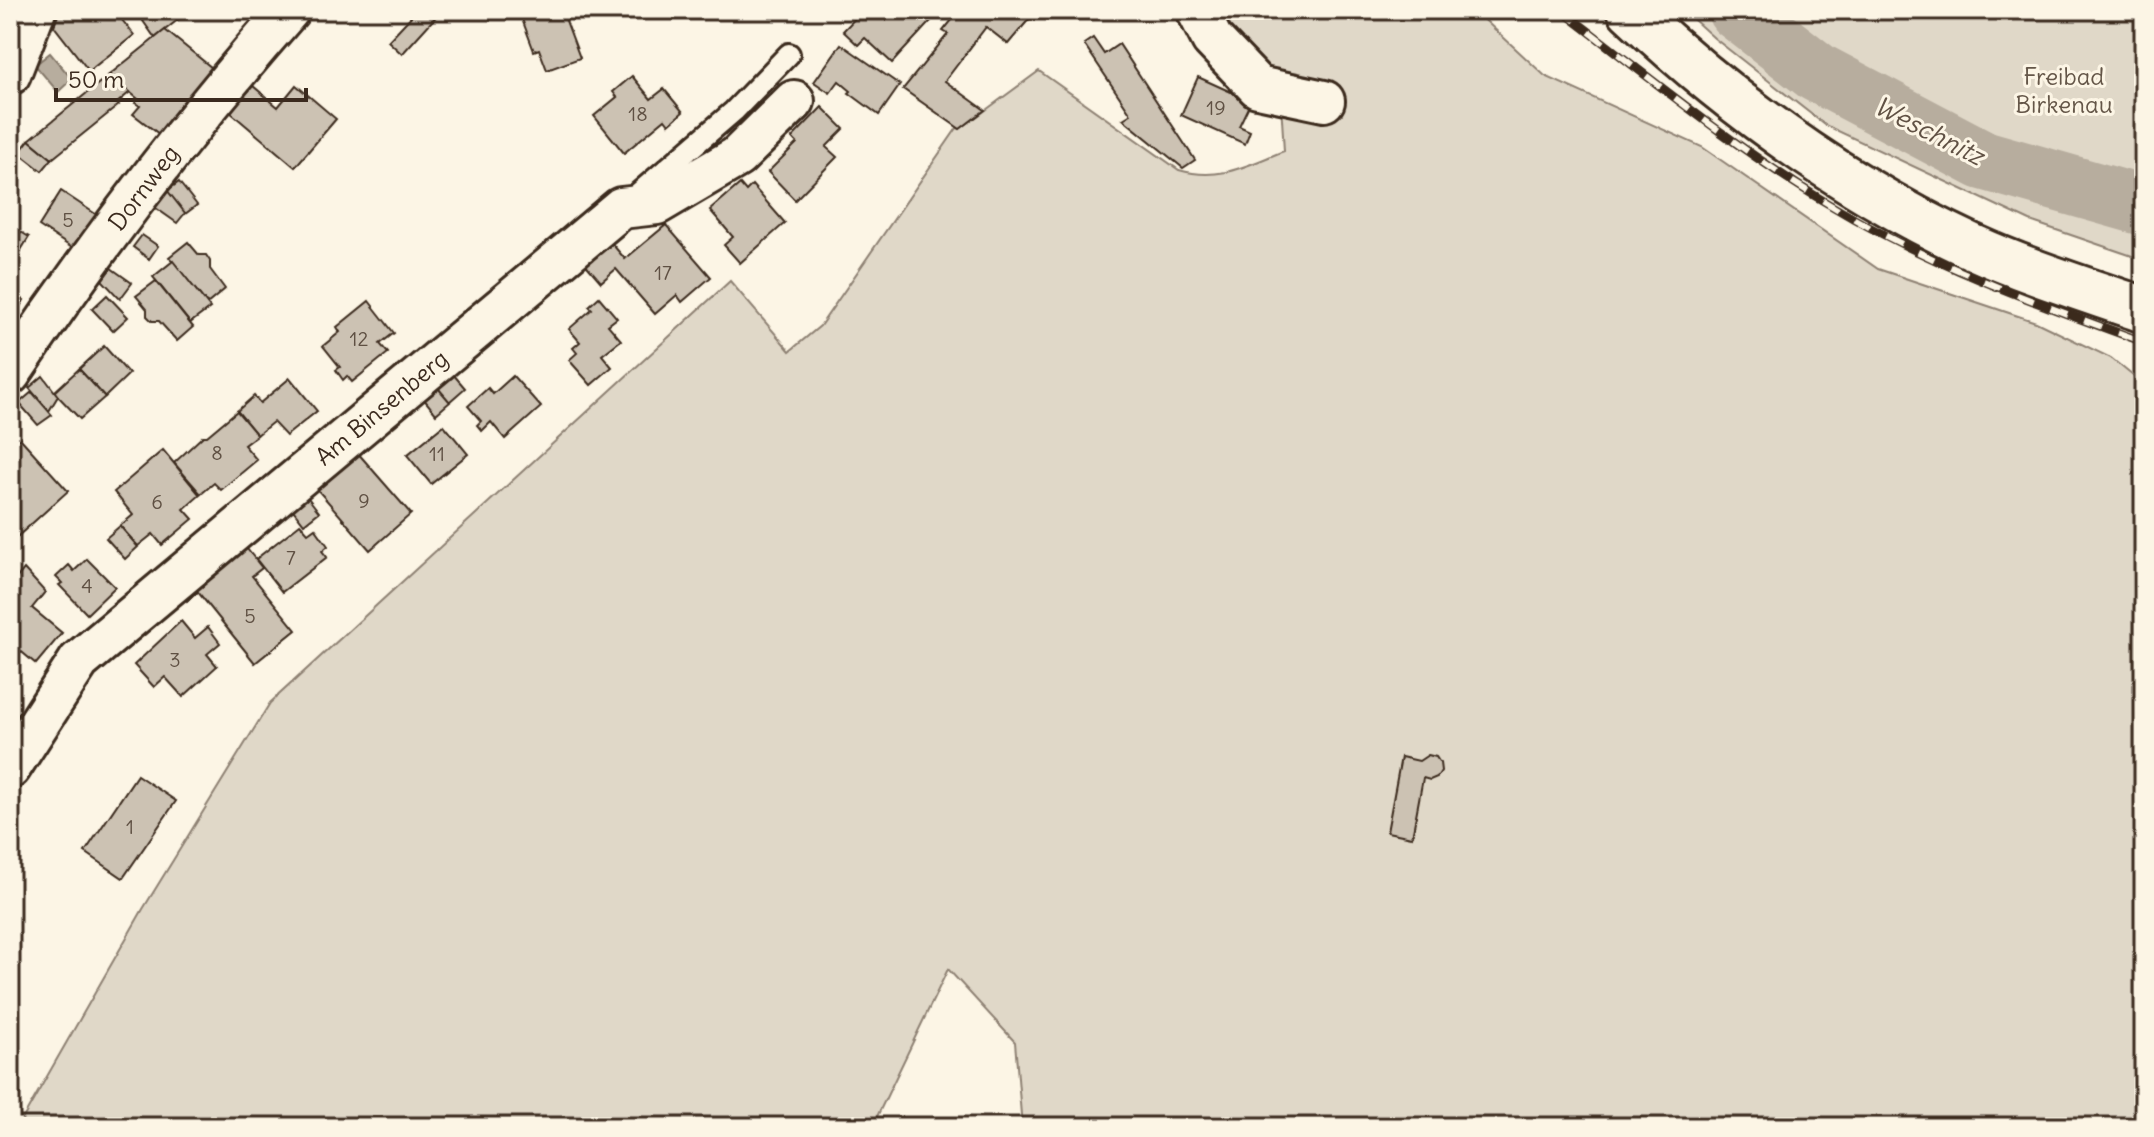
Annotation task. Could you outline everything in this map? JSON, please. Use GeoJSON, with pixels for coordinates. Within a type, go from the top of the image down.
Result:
{"type":"FeatureCollection","features":[{"type":"Feature","properties":{"kind":"street"},"geometry":{"type":"LineString","coordinates":[[10,74],[35,10]]}},
{"type":"Feature","properties":{"kind":"street","name":"Dornweg"},"geometry":{"type":"LineString","coordinates":[[10,374],[63,295],[220,89],[289,10]]}},
{"type":"Feature","properties":{"kind":"street"},"geometry":{"type":"LineString","coordinates":[[1197,10],[1212,39],[1258,87],[1324,101]]}},
{"type":"Feature","properties":{"kind":"street"},"geometry":{"type":"LineString","coordinates":[[1630,10],[1682,59],[1869,193],[1974,247],[2144,310]]}},
{"type":"Feature","properties":{"kind":"street"},"geometry":{"type":"LineString","coordinates":[[621,208],[657,204],[737,157],[794,101]]}},
{"type":"Feature","properties":{"kind":"street","name":"Am Binsenberg"},"geometry":{"type":"LineString","coordinates":[[10,768],[79,661],[621,208]]}},
{"type":"Feature","properties":{"kind":"lane"},"geometry":{"type":"LineString","coordinates":[[621,208],[734,111],[789,54]]}},
{"type":"Feature","properties":{"kind":"green space"},"geometry":{"type":"Polygon","coordinates":[[[1209,10],[1474,10],[1545,76],[1702,147],[1878,269],[2036,322],[2111,358],[2144,385],[2144,1127],[1022,1127],[1015,1042],[948,969],[872,1127],[18,1127],[143,909],[270,703],[730,281],[790,351],[820,326],[957,128],[960,129],[1039,71],[1179,170],[1220,173],[1284,151],[1281,103],[1209,10]]]}},
{"type":"Feature","properties":{"kind":"green space","name":"Freibad Birkenau"},"geometry":{"type":"Polygon","coordinates":[[[1683,10],[2144,10],[2144,260],[2030,221],[1825,125],[1683,10]]]}},
{"type":"Feature","properties":{"kind":"shaded area"},"geometry":{"type":"Polygon","coordinates":[[[50,53],[72,79],[58,92],[35,65],[50,53]]]}},
{"type":"Feature","properties":{"kind":"building"},"geometry":{"type":"Polygon","coordinates":[[[60,10],[114,10],[134,35],[89,71],[54,26],[60,10]]]}},
{"type":"Feature","properties":{"kind":"building"},"geometry":{"type":"Polygon","coordinates":[[[156,10],[190,10],[155,38],[143,21],[156,10]]]}},
{"type":"Feature","properties":{"kind":"building"},"geometry":{"type":"Polygon","coordinates":[[[417,10],[442,10],[402,54],[388,41],[417,10]]]}},
{"type":"Feature","properties":{"kind":"building"},"geometry":{"type":"Polygon","coordinates":[[[562,10],[580,58],[547,70],[539,49],[534,51],[519,11],[562,10]]]}},
{"type":"Feature","properties":{"kind":"building"},"geometry":{"type":"Polygon","coordinates":[[[863,10],[941,10],[892,63],[865,38],[858,45],[843,31],[863,10]]]}},
{"type":"Feature","properties":{"kind":"building"},"geometry":{"type":"Polygon","coordinates":[[[960,10],[1021,10],[1030,18],[1008,44],[986,27],[945,81],[985,110],[960,129],[903,89],[948,34],[943,31],[960,10]]]}},
{"type":"Feature","properties":{"kind":"building"},"geometry":{"type":"Polygon","coordinates":[[[165,30],[212,68],[159,134],[133,114],[140,106],[135,103],[138,99],[109,75],[165,30]]]}},
{"type":"Feature","properties":{"kind":"building"},"geometry":{"type":"Polygon","coordinates":[[[1093,38],[1104,54],[1119,44],[1195,160],[1183,168],[1123,119],[1131,114],[1084,44],[1093,38]]]}},
{"type":"Feature","properties":{"kind":"building"},"geometry":{"type":"Polygon","coordinates":[[[841,44],[900,85],[879,115],[849,93],[851,91],[839,81],[830,93],[814,82],[841,44]]]}},
{"type":"Feature","properties":{"kind":"building"},"geometry":{"type":"Polygon","coordinates":[[[109,75],[130,92],[117,103],[119,105],[52,159],[29,140],[109,75]]]}},
{"type":"Feature","properties":{"kind":"building"},"geometry":{"type":"Polygon","coordinates":[[[632,76],[651,99],[664,89],[683,112],[669,124],[665,119],[624,153],[594,116],[617,97],[613,92],[632,76]]]}},
{"type":"Feature","properties":{"kind":"building"},"geometry":{"type":"Polygon","coordinates":[[[1198,77],[1251,101],[1239,126],[1250,131],[1245,144],[1181,115],[1198,77]]]}},
{"type":"Feature","properties":{"kind":"building"},"geometry":{"type":"Polygon","coordinates":[[[296,85],[336,119],[295,167],[230,112],[253,86],[278,107],[296,85]]]}},
{"type":"Feature","properties":{"kind":"building"},"geometry":{"type":"Polygon","coordinates":[[[822,107],[844,129],[826,147],[837,157],[795,200],[768,172],[797,143],[792,138],[822,107]]]}},
{"type":"Feature","properties":{"kind":"building"},"geometry":{"type":"Polygon","coordinates":[[[29,140],[52,159],[42,171],[19,153],[29,140]]]}},
{"type":"Feature","properties":{"kind":"building"},"geometry":{"type":"Polygon","coordinates":[[[179,182],[197,205],[185,214],[167,191],[179,182]]]}},
{"type":"Feature","properties":{"kind":"building"},"geometry":{"type":"Polygon","coordinates":[[[740,184],[746,191],[752,185],[785,223],[740,263],[724,245],[733,237],[710,210],[740,184]]]}},
{"type":"Feature","properties":{"kind":"building"},"geometry":{"type":"Polygon","coordinates":[[[167,190],[185,213],[177,223],[153,206],[167,190]]]}},
{"type":"Feature","properties":{"kind":"building"},"geometry":{"type":"Polygon","coordinates":[[[61,191],[97,215],[74,249],[39,226],[61,191]]]}},
{"type":"Feature","properties":{"kind":"building"},"geometry":{"type":"Polygon","coordinates":[[[10,225],[29,237],[10,268],[10,225]]]}},
{"type":"Feature","properties":{"kind":"building"},"geometry":{"type":"Polygon","coordinates":[[[666,225],[711,277],[682,302],[677,295],[655,314],[616,269],[601,282],[582,260],[607,238],[625,259],[666,225]]]}},
{"type":"Feature","properties":{"kind":"building"},"geometry":{"type":"Polygon","coordinates":[[[142,235],[158,246],[149,259],[133,247],[142,235]]]}},
{"type":"Feature","properties":{"kind":"building"},"geometry":{"type":"Polygon","coordinates":[[[188,242],[199,255],[206,255],[210,269],[225,289],[207,304],[169,257],[188,242]]]}},
{"type":"Feature","properties":{"kind":"building"},"geometry":{"type":"Polygon","coordinates":[[[173,261],[210,308],[190,323],[153,277],[173,261]]]}},
{"type":"Feature","properties":{"kind":"building"},"geometry":{"type":"Polygon","coordinates":[[[111,268],[132,283],[120,299],[102,280],[111,268]]]}},
{"type":"Feature","properties":{"kind":"building"},"geometry":{"type":"Polygon","coordinates":[[[156,281],[193,327],[177,341],[159,321],[152,321],[147,316],[147,309],[136,296],[156,281]]]}},
{"type":"Feature","properties":{"kind":"building"},"geometry":{"type":"Polygon","coordinates":[[[10,291],[24,300],[16,313],[10,310],[10,291]]]}},
{"type":"Feature","properties":{"kind":"building"},"geometry":{"type":"Polygon","coordinates":[[[107,295],[128,317],[113,331],[92,309],[107,295]]]}},
{"type":"Feature","properties":{"kind":"building"},"geometry":{"type":"Polygon","coordinates":[[[599,297],[617,318],[608,325],[621,340],[602,355],[612,367],[591,385],[569,360],[577,353],[573,348],[580,342],[569,329],[592,309],[589,306],[599,297]]]}},
{"type":"Feature","properties":{"kind":"building"},"geometry":{"type":"Polygon","coordinates":[[[369,301],[394,333],[380,344],[388,353],[352,382],[347,376],[343,380],[336,370],[340,367],[323,346],[340,332],[337,327],[369,301]]]}},
{"type":"Feature","properties":{"kind":"building"},"geometry":{"type":"Polygon","coordinates":[[[104,346],[129,374],[105,397],[79,369],[104,346]]]}},
{"type":"Feature","properties":{"kind":"building"},"geometry":{"type":"Polygon","coordinates":[[[447,367],[465,388],[449,402],[432,381],[447,367]]]}},
{"type":"Feature","properties":{"kind":"building"},"geometry":{"type":"Polygon","coordinates":[[[79,369],[105,397],[80,419],[54,392],[79,369]]]}},
{"type":"Feature","properties":{"kind":"building"},"geometry":{"type":"Polygon","coordinates":[[[43,376],[58,396],[49,411],[29,388],[43,376]]]}},
{"type":"Feature","properties":{"kind":"building"},"geometry":{"type":"Polygon","coordinates":[[[513,376],[541,407],[505,439],[491,422],[482,431],[477,425],[481,421],[468,406],[488,388],[493,394],[513,376]]]}},
{"type":"Feature","properties":{"kind":"building"},"geometry":{"type":"Polygon","coordinates":[[[290,378],[317,411],[286,436],[273,422],[257,435],[237,411],[254,396],[260,403],[290,378]]]}},
{"type":"Feature","properties":{"kind":"building"},"geometry":{"type":"Polygon","coordinates":[[[432,381],[450,402],[436,414],[418,392],[432,381]]]}},
{"type":"Feature","properties":{"kind":"building"},"geometry":{"type":"Polygon","coordinates":[[[32,392],[52,415],[38,425],[19,403],[32,392]]]}},
{"type":"Feature","properties":{"kind":"building"},"geometry":{"type":"Polygon","coordinates":[[[237,411],[257,435],[244,445],[257,460],[221,490],[214,483],[201,494],[174,463],[237,411]]]}},
{"type":"Feature","properties":{"kind":"building"},"geometry":{"type":"Polygon","coordinates":[[[444,425],[468,454],[431,484],[407,455],[444,425]]]}},
{"type":"Feature","properties":{"kind":"building"},"geometry":{"type":"Polygon","coordinates":[[[20,438],[68,491],[17,537],[10,529],[10,446],[20,438]]]}},
{"type":"Feature","properties":{"kind":"building"},"geometry":{"type":"Polygon","coordinates":[[[163,450],[200,495],[184,509],[193,519],[162,545],[153,534],[138,546],[120,526],[133,515],[114,492],[163,450]]]}},
{"type":"Feature","properties":{"kind":"building"},"geometry":{"type":"Polygon","coordinates":[[[357,452],[411,514],[370,550],[316,488],[357,452]]]}},
{"type":"Feature","properties":{"kind":"building"},"geometry":{"type":"Polygon","coordinates":[[[302,490],[319,512],[304,524],[287,502],[302,490]]]}},
{"type":"Feature","properties":{"kind":"building"},"geometry":{"type":"Polygon","coordinates":[[[300,524],[308,533],[315,528],[328,546],[322,551],[327,557],[282,592],[256,559],[300,524]]]}},
{"type":"Feature","properties":{"kind":"building"},"geometry":{"type":"Polygon","coordinates":[[[120,526],[138,547],[125,559],[106,538],[120,526]]]}},
{"type":"Feature","properties":{"kind":"building"},"geometry":{"type":"Polygon","coordinates":[[[240,540],[262,568],[252,576],[296,630],[255,663],[198,592],[187,601],[178,591],[240,540]]]}},
{"type":"Feature","properties":{"kind":"building"},"geometry":{"type":"Polygon","coordinates":[[[87,559],[115,587],[87,614],[59,585],[62,583],[56,577],[69,565],[74,571],[87,559]]]}},
{"type":"Feature","properties":{"kind":"building"},"geometry":{"type":"Polygon","coordinates":[[[24,569],[45,592],[32,608],[62,633],[36,664],[10,642],[10,609],[19,598],[10,591],[10,586],[24,569]]]}},
{"type":"Feature","properties":{"kind":"building"},"geometry":{"type":"Polygon","coordinates":[[[181,621],[195,638],[208,627],[220,643],[207,654],[217,666],[183,697],[165,677],[154,687],[134,665],[181,621]]]}},
{"type":"Feature","properties":{"kind":"building"},"geometry":{"type":"Polygon","coordinates":[[[1428,755],[1436,757],[1441,771],[1430,780],[1423,778],[1412,837],[1387,832],[1401,757],[1419,761],[1428,755]]]}},
{"type":"Feature","properties":{"kind":"building"},"geometry":{"type":"Polygon","coordinates":[[[137,775],[176,801],[123,878],[85,852],[137,775]]]}},
{"type":"Feature","properties":{"kind":"waterway","name":"Weschnitz"},"geometry":{"type":"LineString","coordinates":[[1737,10],[1818,73],[1983,160],[2144,206]]}},
{"type":"Feature","properties":{"kind":"railway"},"geometry":{"type":"LineString","coordinates":[[1561,10],[1758,158],[1865,225],[1982,280],[2144,342]]}}]}
